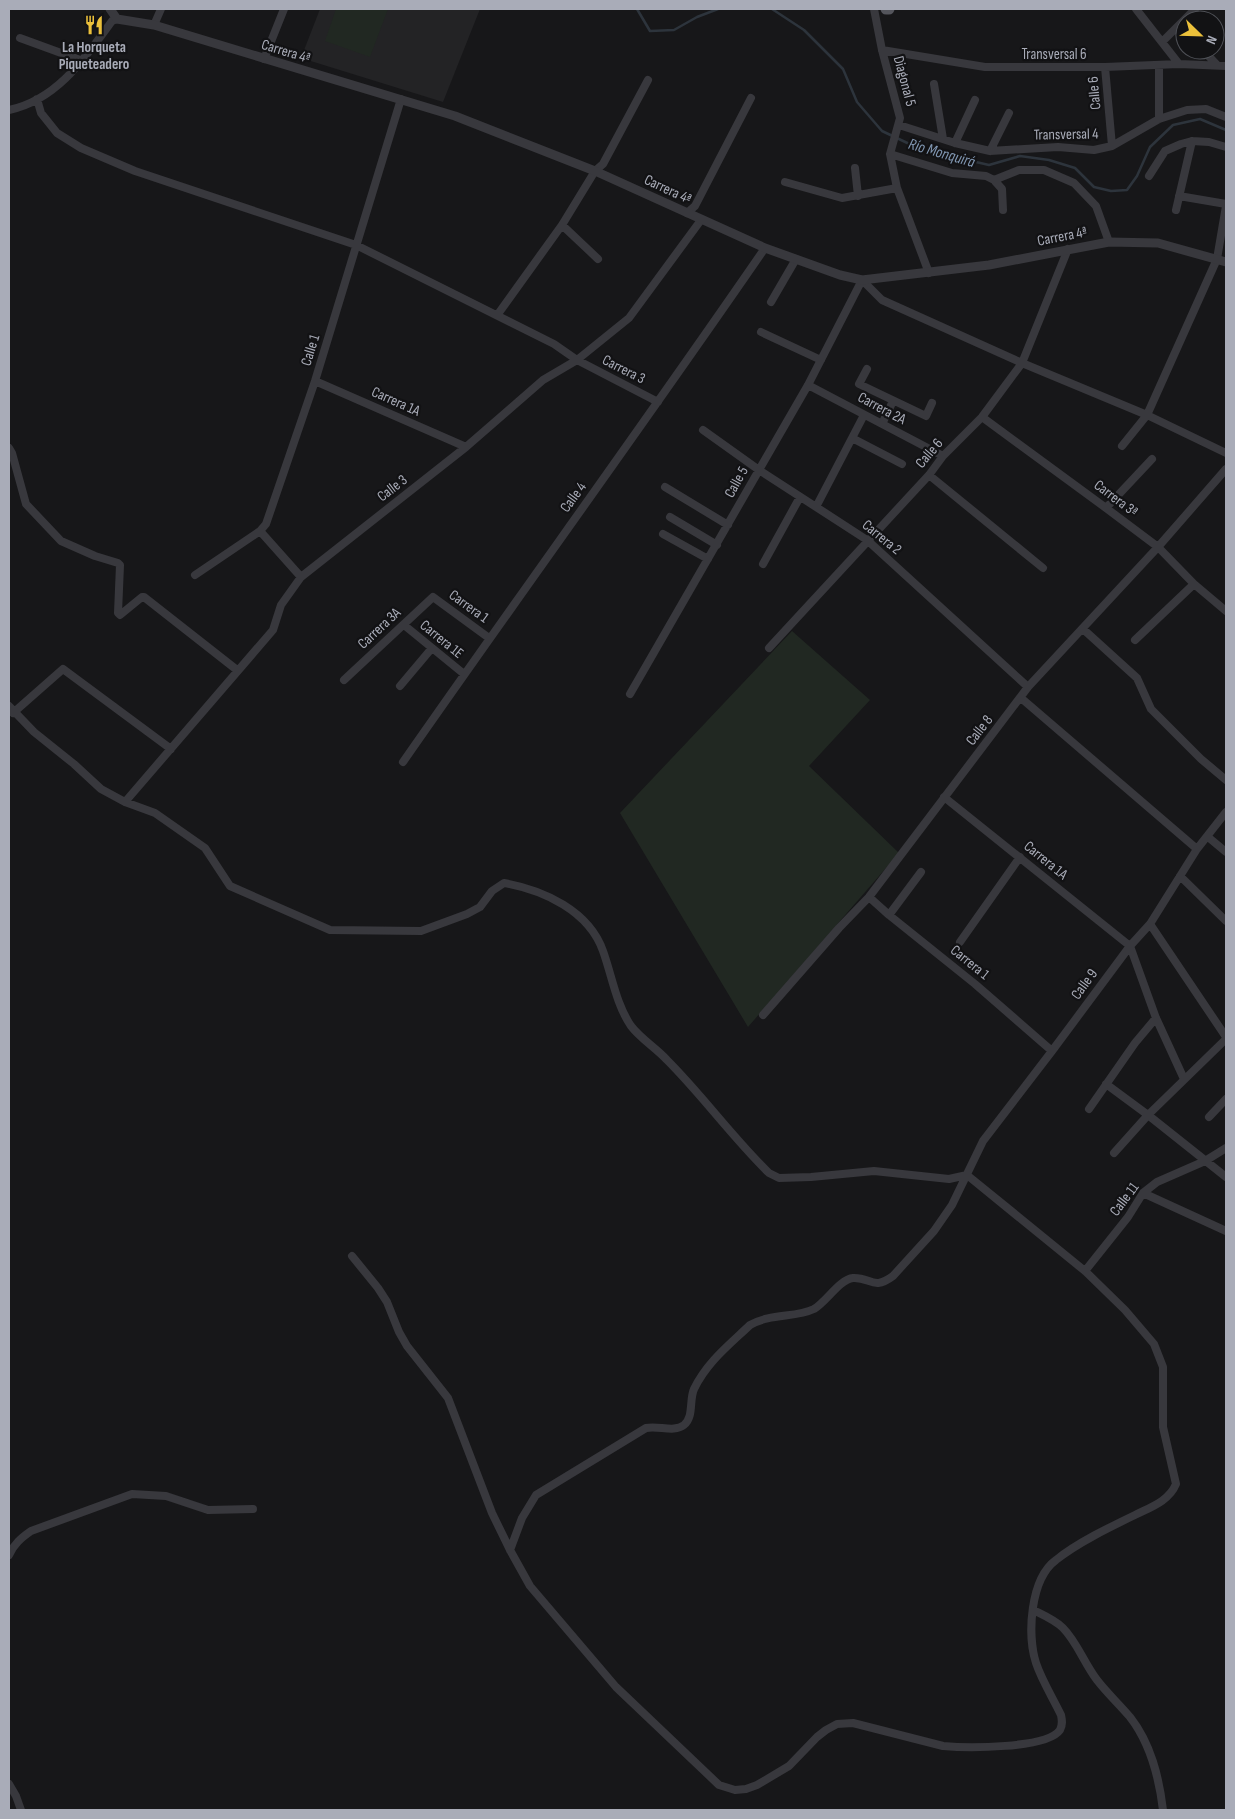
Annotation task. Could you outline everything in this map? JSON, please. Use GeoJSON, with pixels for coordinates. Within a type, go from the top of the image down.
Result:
{"type":"FeatureCollection","features":[{"type":"Feature","properties":{"kind":"street"},"geometry":{"type":"LineString","coordinates":[[9,110],[37,99],[64,81],[82,61],[112,21],[117,19],[110,9]]}},
{"type":"Feature","properties":{"kind":"street"},"geometry":{"type":"LineString","coordinates":[[154,25],[160,9]]}},
{"type":"Feature","properties":{"kind":"street"},"geometry":{"type":"LineString","coordinates":[[264,59],[284,9]]}},
{"type":"Feature","properties":{"kind":"street","name":"Diagonal 5"},"geometry":{"type":"LineString","coordinates":[[874,9],[882,50],[900,118],[890,154],[897,188],[929,273]]}},
{"type":"Feature","properties":{"kind":"street"},"geometry":{"type":"LineString","coordinates":[[1136,9],[1179,64]]}},
{"type":"Feature","properties":{"kind":"street","name":"Carrera 4ª"},"geometry":{"type":"LineString","coordinates":[[117,19],[154,25],[455,116],[594,170],[765,248],[840,275],[862,280],[989,265],[1068,248],[1108,242],[1158,242],[1222,261]]}},
{"type":"Feature","properties":{"kind":"street"},"geometry":{"type":"LineString","coordinates":[[1162,42],[1175,29]]}},
{"type":"Feature","properties":{"kind":"street"},"geometry":{"type":"LineString","coordinates":[[20,38],[82,61]]}},
{"type":"Feature","properties":{"kind":"street","name":"Transversal 6"},"geometry":{"type":"LineString","coordinates":[[882,50],[986,67],[1106,67],[1179,64],[1226,66]]}},
{"type":"Feature","properties":{"kind":"street"},"geometry":{"type":"LineString","coordinates":[[1211,60],[1216,65]]}},
{"type":"Feature","properties":{"kind":"street"},"geometry":{"type":"LineString","coordinates":[[1159,66],[1159,119]]}},
{"type":"Feature","properties":{"kind":"street","name":"Calle 6"},"geometry":{"type":"LineString","coordinates":[[1106,67],[1112,146]]}},
{"type":"Feature","properties":{"kind":"street"},"geometry":{"type":"LineString","coordinates":[[498,314],[562,224],[594,170],[603,164],[648,80]]}},
{"type":"Feature","properties":{"kind":"street"},"geometry":{"type":"LineString","coordinates":[[934,84],[943,139]]}},
{"type":"Feature","properties":{"kind":"street"},"geometry":{"type":"LineString","coordinates":[[687,213],[695,206],[751,98]]}},
{"type":"Feature","properties":{"kind":"street","name":"Carrera 3"},"geometry":{"type":"LineString","coordinates":[[37,99],[41,113],[57,133],[81,148],[135,170],[356,245],[498,314],[554,344],[577,360],[658,402]]}},
{"type":"Feature","properties":{"kind":"street","name":"Calle 1"},"geometry":{"type":"LineString","coordinates":[[195,575],[260,531],[266,524],[315,381],[401,99]]}},
{"type":"Feature","properties":{"kind":"street"},"geometry":{"type":"LineString","coordinates":[[955,143],[975,100]]}},
{"type":"Feature","properties":{"kind":"street","name":"Transversal 4"},"geometry":{"type":"LineString","coordinates":[[899,124],[955,143],[990,151],[1058,147],[1094,150],[1112,146],[1159,119],[1186,110],[1206,109],[1226,117]]}},
{"type":"Feature","properties":{"kind":"street"},"geometry":{"type":"LineString","coordinates":[[990,151],[1009,113]]}},
{"type":"Feature","properties":{"kind":"street"},"geometry":{"type":"LineString","coordinates":[[1176,210],[1192,141]]}},
{"type":"Feature","properties":{"kind":"street"},"geometry":{"type":"LineString","coordinates":[[1149,176],[1165,151],[1192,141],[1209,142],[1226,147]]}},
{"type":"Feature","properties":{"kind":"street"},"geometry":{"type":"LineString","coordinates":[[890,154],[952,173],[986,176],[994,180],[1002,189],[1003,210]]}},
{"type":"Feature","properties":{"kind":"street"},"geometry":{"type":"LineString","coordinates":[[855,168],[858,196]]}},
{"type":"Feature","properties":{"kind":"street"},"geometry":{"type":"LineString","coordinates":[[994,180],[1019,170],[1044,170],[1074,183],[1096,206],[1108,242]]}},
{"type":"Feature","properties":{"kind":"street"},"geometry":{"type":"LineString","coordinates":[[785,182],[842,198],[897,188]]}},
{"type":"Feature","properties":{"kind":"street"},"geometry":{"type":"LineString","coordinates":[[1122,446],[1147,415],[1222,261],[1226,205],[1179,196]]}},
{"type":"Feature","properties":{"kind":"street","name":"Calle 3"},"geometry":{"type":"LineString","coordinates":[[125,802],[273,630],[282,605],[301,577],[466,447],[544,380],[577,360],[629,318],[701,220]]}},
{"type":"Feature","properties":{"kind":"street"},"geometry":{"type":"LineString","coordinates":[[562,224],[598,258]]}},
{"type":"Feature","properties":{"kind":"street","name":"Calle 4"},"geometry":{"type":"LineString","coordinates":[[403,762],[765,248]]}},
{"type":"Feature","properties":{"kind":"street","name":"Calle 6"},"geometry":{"type":"LineString","coordinates":[[769,648],[982,417],[1022,364],[1068,248]]}},
{"type":"Feature","properties":{"kind":"street"},"geometry":{"type":"LineString","coordinates":[[771,302],[796,259]]}},
{"type":"Feature","properties":{"kind":"street"},"geometry":{"type":"LineString","coordinates":[[862,280],[882,300],[1022,364],[1147,415],[1226,453]]}},
{"type":"Feature","properties":{"kind":"street","name":"Calle 5"},"geometry":{"type":"LineString","coordinates":[[630,694],[808,385],[862,280]]}},
{"type":"Feature","properties":{"kind":"street"},"geometry":{"type":"LineString","coordinates":[[761,332],[821,360]]}},
{"type":"Feature","properties":{"kind":"street"},"geometry":{"type":"LineString","coordinates":[[867,369],[859,384],[926,416],[932,403]]}},
{"type":"Feature","properties":{"kind":"street","name":"Carrera 1A"},"geometry":{"type":"LineString","coordinates":[[315,381],[466,447]]}},
{"type":"Feature","properties":{"kind":"street","name":"Carrera 2A"},"geometry":{"type":"LineString","coordinates":[[808,385],[944,456]]}},
{"type":"Feature","properties":{"kind":"street"},"geometry":{"type":"LineString","coordinates":[[882,424],[893,401]]}},
{"type":"Feature","properties":{"kind":"street"},"geometry":{"type":"LineString","coordinates":[[816,507],[864,415]]}},
{"type":"Feature","properties":{"kind":"street","name":"Carrera 3ª"},"geometry":{"type":"LineString","coordinates":[[982,417],[1158,547],[1194,584],[1226,611]]}},
{"type":"Feature","properties":{"kind":"street","name":"Carrera 2"},"geometry":{"type":"LineString","coordinates":[[703,430],[759,470],[868,540],[1028,687]]}},
{"type":"Feature","properties":{"kind":"street"},"geometry":{"type":"LineString","coordinates":[[852,438],[902,464]]}},
{"type":"Feature","properties":{"kind":"street"},"geometry":{"type":"LineString","coordinates":[[9,448],[12,452],[26,504],[61,542],[95,556],[118,562],[120,565],[118,613],[120,615],[144,597],[238,670]]}},
{"type":"Feature","properties":{"kind":"street"},"geometry":{"type":"LineString","coordinates":[[1106,508],[1152,459]]}},
{"type":"Feature","properties":{"kind":"street","name":"Calle 8"},"geometry":{"type":"LineString","coordinates":[[764,1015],[839,928],[869,897],[1028,687],[1158,547],[1226,469]]}},
{"type":"Feature","properties":{"kind":"street"},"geometry":{"type":"LineString","coordinates":[[929,475],[1043,568]]}},
{"type":"Feature","properties":{"kind":"street"},"geometry":{"type":"LineString","coordinates":[[665,487],[728,525]]}},
{"type":"Feature","properties":{"kind":"street"},"geometry":{"type":"LineString","coordinates":[[763,564],[800,497]]}},
{"type":"Feature","properties":{"kind":"street"},"geometry":{"type":"LineString","coordinates":[[670,517],[717,545]]}},
{"type":"Feature","properties":{"kind":"street"},"geometry":{"type":"LineString","coordinates":[[260,531],[301,577]]}},
{"type":"Feature","properties":{"kind":"street"},"geometry":{"type":"LineString","coordinates":[[663,534],[708,559]]}},
{"type":"Feature","properties":{"kind":"street"},"geometry":{"type":"LineString","coordinates":[[1135,640],[1194,584]]}},
{"type":"Feature","properties":{"kind":"street","name":"Carrera 1"},"geometry":{"type":"LineString","coordinates":[[433,597],[489,638]]}},
{"type":"Feature","properties":{"kind":"street","name":"Carrera 3A"},"geometry":{"type":"LineString","coordinates":[[344,680],[433,597]]}},
{"type":"Feature","properties":{"kind":"street","name":"Carrera 1E"},"geometry":{"type":"LineString","coordinates":[[404,625],[464,674]]}},
{"type":"Feature","properties":{"kind":"street"},"geometry":{"type":"LineString","coordinates":[[1083,629],[1137,678],[1151,709],[1201,759],[1226,780]]}},
{"type":"Feature","properties":{"kind":"street"},"geometry":{"type":"LineString","coordinates":[[400,686],[432,648]]}},
{"type":"Feature","properties":{"kind":"street"},"geometry":{"type":"LineString","coordinates":[[171,749],[63,669],[11,709],[34,732],[102,788],[125,802],[155,813],[205,848],[230,886],[330,930],[421,931],[467,914],[480,907],[492,891],[504,883],[522,886],[567,906],[586,922],[603,949],[623,1013],[633,1028],[667,1060],[769,1173],[779,1178],[874,1171],[949,1179],[967,1175],[1085,1271],[1125,1310],[1154,1344],[1160,1357],[1163,1367],[1163,1428],[1176,1484],[1174,1490],[1164,1500],[1107,1529],[1054,1560],[1038,1585],[1033,1610],[1032,1647],[1036,1665],[1061,1715],[1062,1723],[1059,1731],[1049,1738],[1036,1743],[950,1746],[853,1723],[837,1724],[817,1737],[789,1766],[757,1785],[735,1790],[719,1785],[616,1687],[536,1596],[492,1513],[448,1398],[407,1346],[387,1302],[352,1256]]}},
{"type":"Feature","properties":{"kind":"street"},"geometry":{"type":"LineString","coordinates":[[1021,698],[1197,850]]}},
{"type":"Feature","properties":{"kind":"street","name":"Carrera 1A"},"geometry":{"type":"LineString","coordinates":[[944,797],[1130,946]]}},
{"type":"Feature","properties":{"kind":"street","name":"Calle 9"},"geometry":{"type":"LineString","coordinates":[[510,1550],[522,1518],[536,1495],[646,1428],[678,1428],[685,1425],[689,1419],[694,1389],[710,1363],[750,1325],[774,1316],[814,1309],[846,1280],[854,1278],[876,1283],[886,1282],[893,1276],[934,1231],[952,1205],[983,1141],[1130,946],[1150,924],[1197,850],[1226,812]]}},
{"type":"Feature","properties":{"kind":"street"},"geometry":{"type":"LineString","coordinates":[[1208,837],[1226,852]]}},
{"type":"Feature","properties":{"kind":"street"},"geometry":{"type":"LineString","coordinates":[[960,942],[1020,856]]}},
{"type":"Feature","properties":{"kind":"street"},"geometry":{"type":"LineString","coordinates":[[889,915],[921,872]]}},
{"type":"Feature","properties":{"kind":"street"},"geometry":{"type":"LineString","coordinates":[[1180,876],[1226,921]]}},
{"type":"Feature","properties":{"kind":"street","name":"Carrera 1"},"geometry":{"type":"LineString","coordinates":[[869,897],[975,984],[1052,1051]]}},
{"type":"Feature","properties":{"kind":"street"},"geometry":{"type":"LineString","coordinates":[[1114,1153],[1148,1115],[1226,1038],[1150,924]]}},
{"type":"Feature","properties":{"kind":"street"},"geometry":{"type":"LineString","coordinates":[[1130,946],[1156,1018],[1184,1080]]}},
{"type":"Feature","properties":{"kind":"street"},"geometry":{"type":"LineString","coordinates":[[1089,1109],[1135,1043],[1156,1018]]}},
{"type":"Feature","properties":{"kind":"street"},"geometry":{"type":"LineString","coordinates":[[1106,1084],[1226,1177]]}},
{"type":"Feature","properties":{"kind":"street"},"geometry":{"type":"LineString","coordinates":[[1208,1117],[1226,1099]]}},
{"type":"Feature","properties":{"kind":"street","name":"Calle 11"},"geometry":{"type":"LineString","coordinates":[[1085,1271],[1128,1217],[1143,1193],[1157,1182],[1205,1162],[1226,1148]]}},
{"type":"Feature","properties":{"kind":"street"},"geometry":{"type":"LineString","coordinates":[[1143,1193],[1226,1231]]}},
{"type":"Feature","properties":{"kind":"street"},"geometry":{"type":"LineString","coordinates":[[9,1555],[20,1539],[31,1531],[132,1494],[166,1496],[208,1510],[253,1509]]}},
{"type":"Feature","properties":{"kind":"street"},"geometry":{"type":"LineString","coordinates":[[1033,1610],[1054,1621],[1066,1631],[1098,1681],[1130,1717],[1140,1732],[1158,1777],[1163,1810]]}},
{"type":"Feature","properties":{"kind":"street"},"geometry":{"type":"LineString","coordinates":[[9,1784],[21,1810]]}},
{"type":"Feature","properties":{"kind":"shaded area"},"geometry":{"type":"Polygon","coordinates":[[[320,9],[480,9],[443,102],[301,58],[320,9]]]}},
{"type":"Feature","properties":{"kind":"shaded area"},"geometry":{"type":"Polygon","coordinates":[[[336,9],[388,9],[370,57],[325,41],[336,9]]]}},
{"type":"Feature","properties":{"kind":"shaded area"},"geometry":{"type":"Polygon","coordinates":[[[792,631],[870,700],[809,766],[899,853],[748,1027],[620,813],[792,631]]]}},
{"type":"Feature","properties":{"kind":"waterway"},"geometry":{"type":"LineString","coordinates":[[637,9],[650,31],[674,30],[697,17],[718,9]]}},
{"type":"Feature","properties":{"kind":"waterway","name":"Río Monquirá"},"geometry":{"type":"LineString","coordinates":[[772,9],[804,30],[843,69],[857,102],[882,131],[920,149],[989,165],[1020,156],[1049,160],[1075,168],[1094,187],[1111,191],[1127,190],[1137,176],[1150,147],[1173,125],[1200,119],[1226,130]]}},
{"type":"Feature","properties":{"kind":"place","name":"La Horqueta Piqueteadero"},"geometry":{"type":"Point","coordinates":[94,25]}}]}
